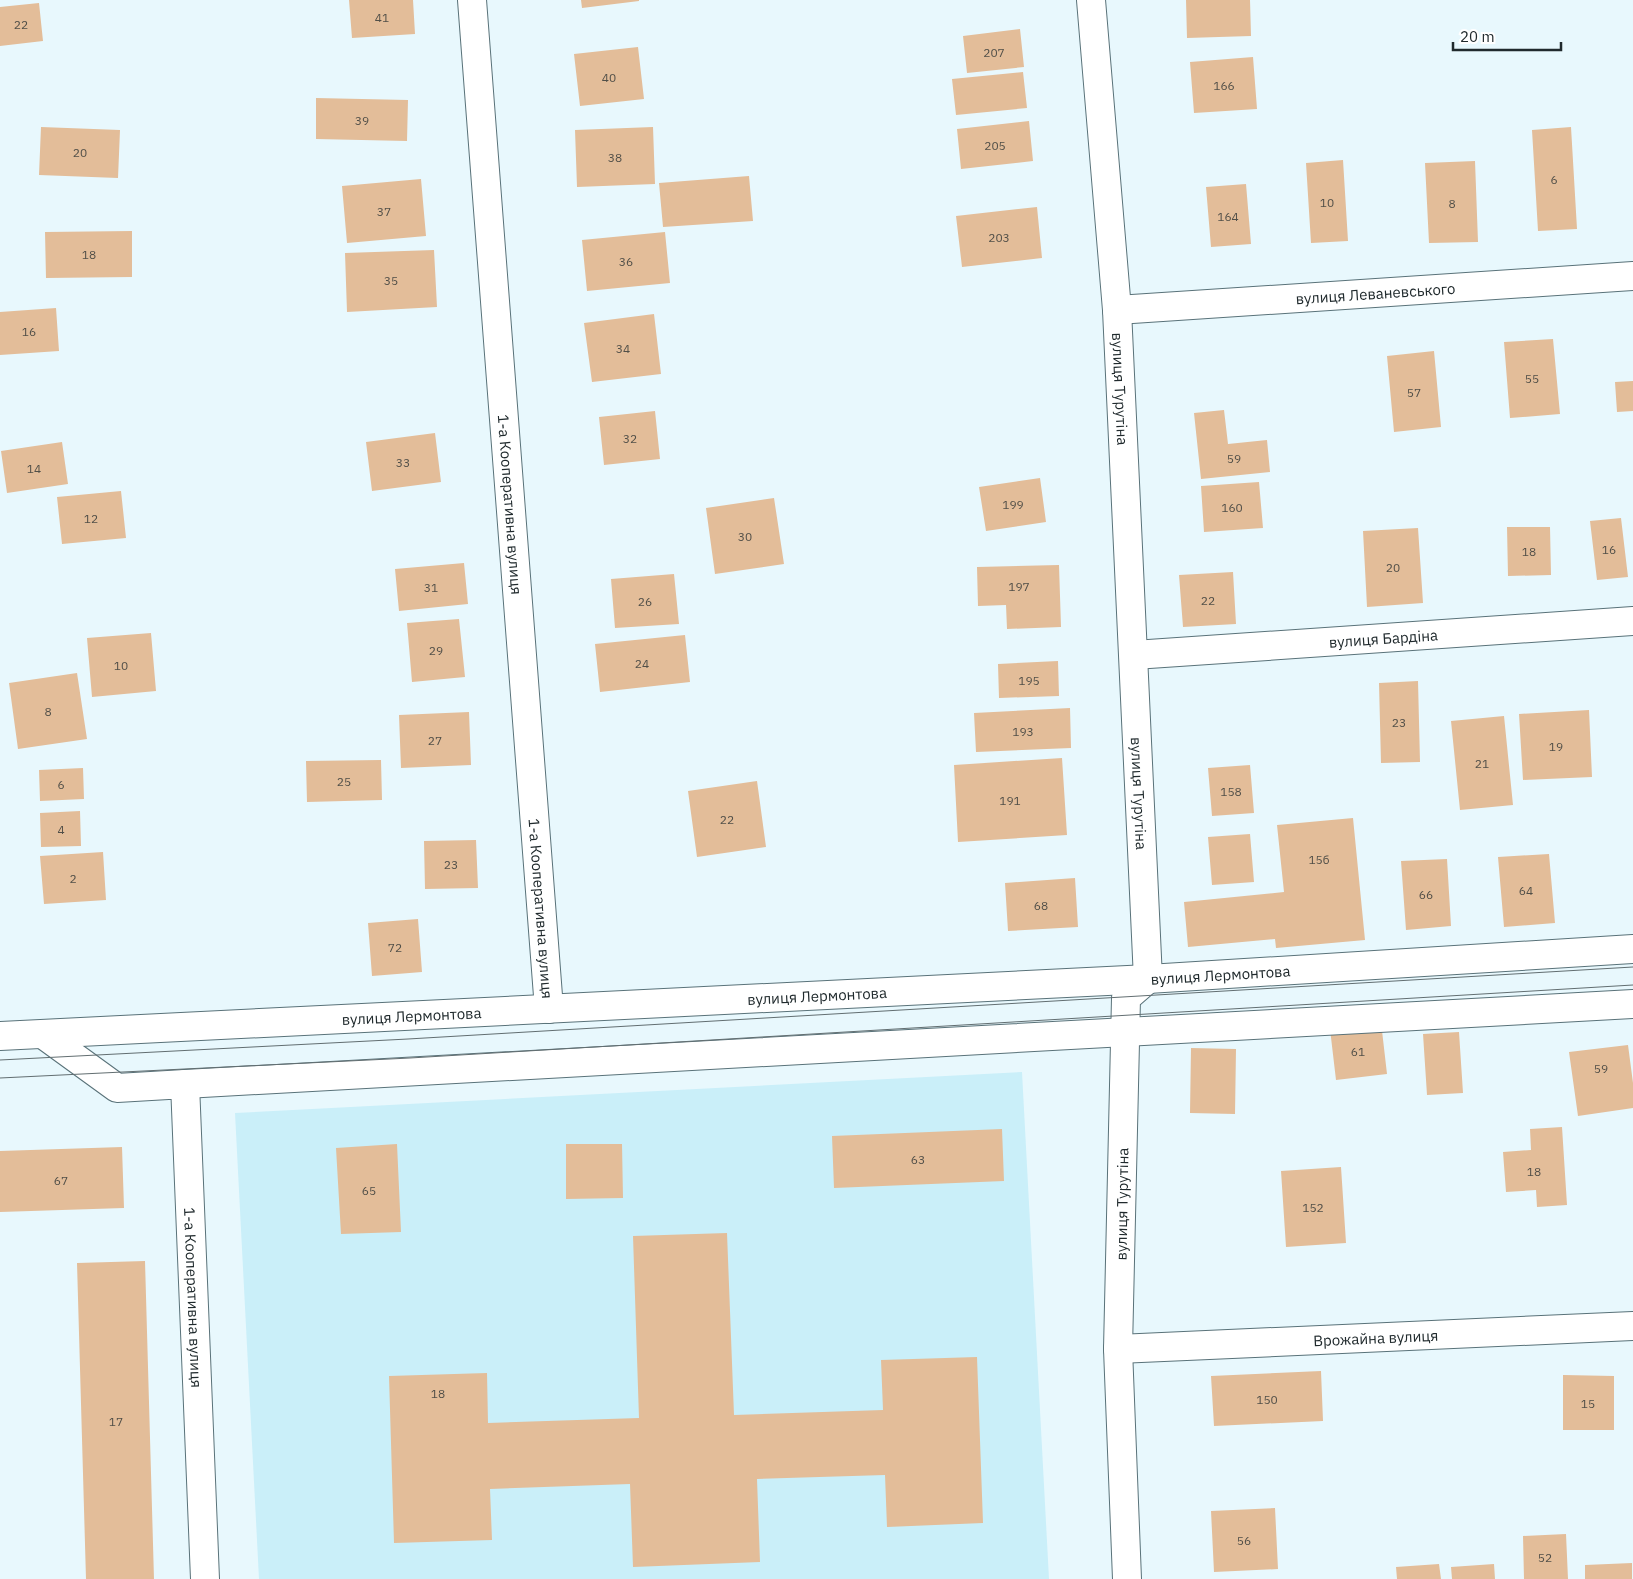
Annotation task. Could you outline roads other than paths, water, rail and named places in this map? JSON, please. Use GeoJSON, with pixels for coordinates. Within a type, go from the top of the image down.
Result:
{"type":"FeatureCollection","features":[{"type":"Feature","properties":{"kind":"street","name":"1-а Кооперативна вулиця"},"geometry":{"type":"LineString","coordinates":[[472,0],[549,1009]]}},
{"type":"Feature","properties":{"kind":"street","name":"вулиця Турутіна"},"geometry":{"type":"LineString","coordinates":[[1091,0],[1117,310],[1148,979],[1126,998],[1118,1349],[1127,1579]]}},
{"type":"Feature","properties":{"kind":"street","name":"вулиця Леваневського"},"geometry":{"type":"LineString","coordinates":[[1117,310],[1633,276]]}},
{"type":"Feature","properties":{"kind":"street","name":"вулиця Бардіна"},"geometry":{"type":"LineString","coordinates":[[1134,655],[1633,621]]}},
{"type":"Feature","properties":{"kind":"street","name":"вулиця Лермонтова"},"geometry":{"type":"LineString","coordinates":[[0,1036],[1148,979],[1633,949]]}},
{"type":"Feature","properties":{"kind":"street"},"geometry":{"type":"LineString","coordinates":[[44,1035],[117,1088],[1633,1004]]}},
{"type":"Feature","properties":{"kind":"street","name":"1-а Кооперативна вулиця"},"geometry":{"type":"LineString","coordinates":[[185,1084],[205,1579]]}},
{"type":"Feature","properties":{"kind":"street","name":"Врожайна вулиця"},"geometry":{"type":"LineString","coordinates":[[1118,1349],[1633,1326]]}},
{"type":"Feature","properties":{"kind":"tram line"},"geometry":{"type":"LineString","coordinates":[[0,1060],[408,1039],[1633,967]]}},
{"type":"Feature","properties":{"kind":"tram line"},"geometry":{"type":"LineString","coordinates":[[0,1078],[410,1058],[1633,985]]}}]}
